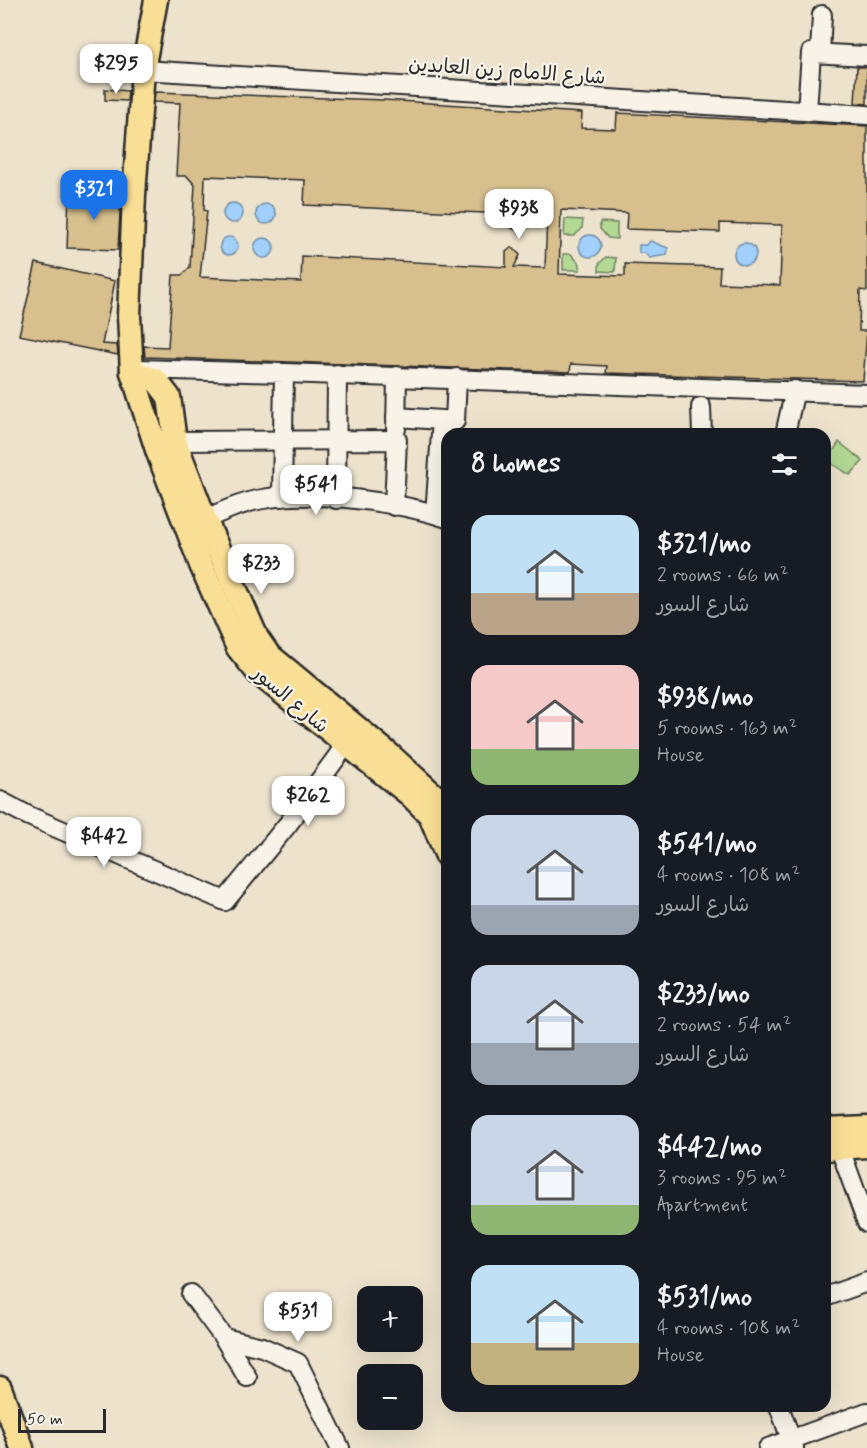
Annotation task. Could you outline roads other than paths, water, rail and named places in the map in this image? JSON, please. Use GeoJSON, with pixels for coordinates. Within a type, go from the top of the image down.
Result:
{"type":"FeatureCollection","features":[{"type":"Feature","properties":{"kind":"main road","name":"شارع السور"},"geometry":{"type":"LineString","coordinates":[[156,0],[144,75],[129,316],[132,370],[158,453],[196,524]]}},
{"type":"Feature","properties":{"kind":"main road","name":"شارع السور"},"geometry":{"type":"LineString","coordinates":[[144,75],[160,46],[172,0]]}},
{"type":"Feature","properties":{"kind":"main road","name":"شارع السور"},"geometry":{"type":"LineString","coordinates":[[132,370],[156,380],[166,391],[175,441],[196,524],[227,628],[248,663],[441,803]]}},
{"type":"Feature","properties":{"kind":"main road","name":"شارع السور"},"geometry":{"type":"LineString","coordinates":[[352,737],[430,815],[441,842]]}},
{"type":"Feature","properties":{"kind":"main road"},"geometry":{"type":"LineString","coordinates":[[831,1139],[867,1128]]}},
{"type":"Feature","properties":{"kind":"main road"},"geometry":{"type":"LineString","coordinates":[[831,1139],[867,1146]]}},
{"type":"Feature","properties":{"kind":"main road"},"geometry":{"type":"LineString","coordinates":[[0,1388],[22,1448]]}},
{"type":"Feature","properties":{"kind":"street"},"geometry":{"type":"LineString","coordinates":[[820,53],[822,15]]}},
{"type":"Feature","properties":{"kind":"street"},"geometry":{"type":"LineString","coordinates":[[807,111],[811,53],[867,56]]}},
{"type":"Feature","properties":{"kind":"street","name":"شارع الامام زين العابدين"},"geometry":{"type":"LineString","coordinates":[[144,75],[867,115]]}},
{"type":"Feature","properties":{"kind":"street"},"geometry":{"type":"LineString","coordinates":[[132,370],[337,374],[867,394]]}},
{"type":"Feature","properties":{"kind":"street"},"geometry":{"type":"LineString","coordinates":[[282,497],[284,373]]}},
{"type":"Feature","properties":{"kind":"street"},"geometry":{"type":"LineString","coordinates":[[336,499],[337,374]]}},
{"type":"Feature","properties":{"kind":"street"},"geometry":{"type":"LineString","coordinates":[[394,506],[397,376]]}},
{"type":"Feature","properties":{"kind":"street"},"geometry":{"type":"LineString","coordinates":[[396,417],[455,421],[457,378]]}},
{"type":"Feature","properties":{"kind":"street"},"geometry":{"type":"LineString","coordinates":[[786,428],[795,390]]}},
{"type":"Feature","properties":{"kind":"street"},"geometry":{"type":"LineString","coordinates":[[701,407],[702,428]]}},
{"type":"Feature","properties":{"kind":"street"},"geometry":{"type":"LineString","coordinates":[[442,420],[442,428]]}},
{"type":"Feature","properties":{"kind":"street"},"geometry":{"type":"LineString","coordinates":[[175,441],[397,440]]}},
{"type":"Feature","properties":{"kind":"street"},"geometry":{"type":"LineString","coordinates":[[196,524],[238,505],[282,497],[336,499],[394,506],[441,516]]}},
{"type":"Feature","properties":{"kind":"street"},"geometry":{"type":"LineString","coordinates":[[0,801],[29,816],[225,901],[288,824],[352,737]]}},
{"type":"Feature","properties":{"kind":"street"},"geometry":{"type":"LineString","coordinates":[[831,1141],[867,1223]]}},
{"type":"Feature","properties":{"kind":"street"},"geometry":{"type":"LineString","coordinates":[[831,1295],[867,1281]]}},
{"type":"Feature","properties":{"kind":"street"},"geometry":{"type":"LineString","coordinates":[[191,1294],[224,1338],[247,1377]]}},
{"type":"Feature","properties":{"kind":"street"},"geometry":{"type":"LineString","coordinates":[[224,1338],[262,1347],[298,1363],[340,1448]]}},
{"type":"Feature","properties":{"kind":"street"},"geometry":{"type":"LineString","coordinates":[[781,1412],[793,1444]]}},
{"type":"Feature","properties":{"kind":"street"},"geometry":{"type":"LineString","coordinates":[[768,1448],[793,1444],[867,1412]]}},
{"type":"Feature","properties":{"kind":"water"},"geometry":{"type":"Polygon","coordinates":[[[233,203],[240,206],[243,213],[240,220],[233,223],[226,220],[223,213],[226,206],[233,203]]]}},
{"type":"Feature","properties":{"kind":"water"},"geometry":{"type":"Polygon","coordinates":[[[266,204],[273,207],[276,214],[273,221],[266,224],[259,221],[256,214],[259,207],[266,204]]]}},
{"type":"Feature","properties":{"kind":"water"},"geometry":{"type":"Polygon","coordinates":[[[590,235],[600,242],[601,246],[594,256],[590,257],[580,250],[579,246],[586,236],[590,235]]]}},
{"type":"Feature","properties":{"kind":"water"},"geometry":{"type":"Polygon","coordinates":[[[225,237],[233,237],[238,242],[236,253],[225,255],[220,250],[220,242],[225,237]]]}},
{"type":"Feature","properties":{"kind":"water"},"geometry":{"type":"Polygon","coordinates":[[[264,238],[271,241],[274,248],[271,255],[264,258],[257,255],[254,248],[257,241],[264,238]]]}},
{"type":"Feature","properties":{"kind":"water"},"geometry":{"type":"Polygon","coordinates":[[[650,241],[668,248],[667,255],[649,258],[645,253],[639,253],[639,245],[647,245],[650,241]]]}},
{"type":"Feature","properties":{"kind":"water"},"geometry":{"type":"Polygon","coordinates":[[[745,243],[755,250],[756,254],[749,264],[745,265],[735,258],[734,254],[741,244],[745,243]]]}}]}
